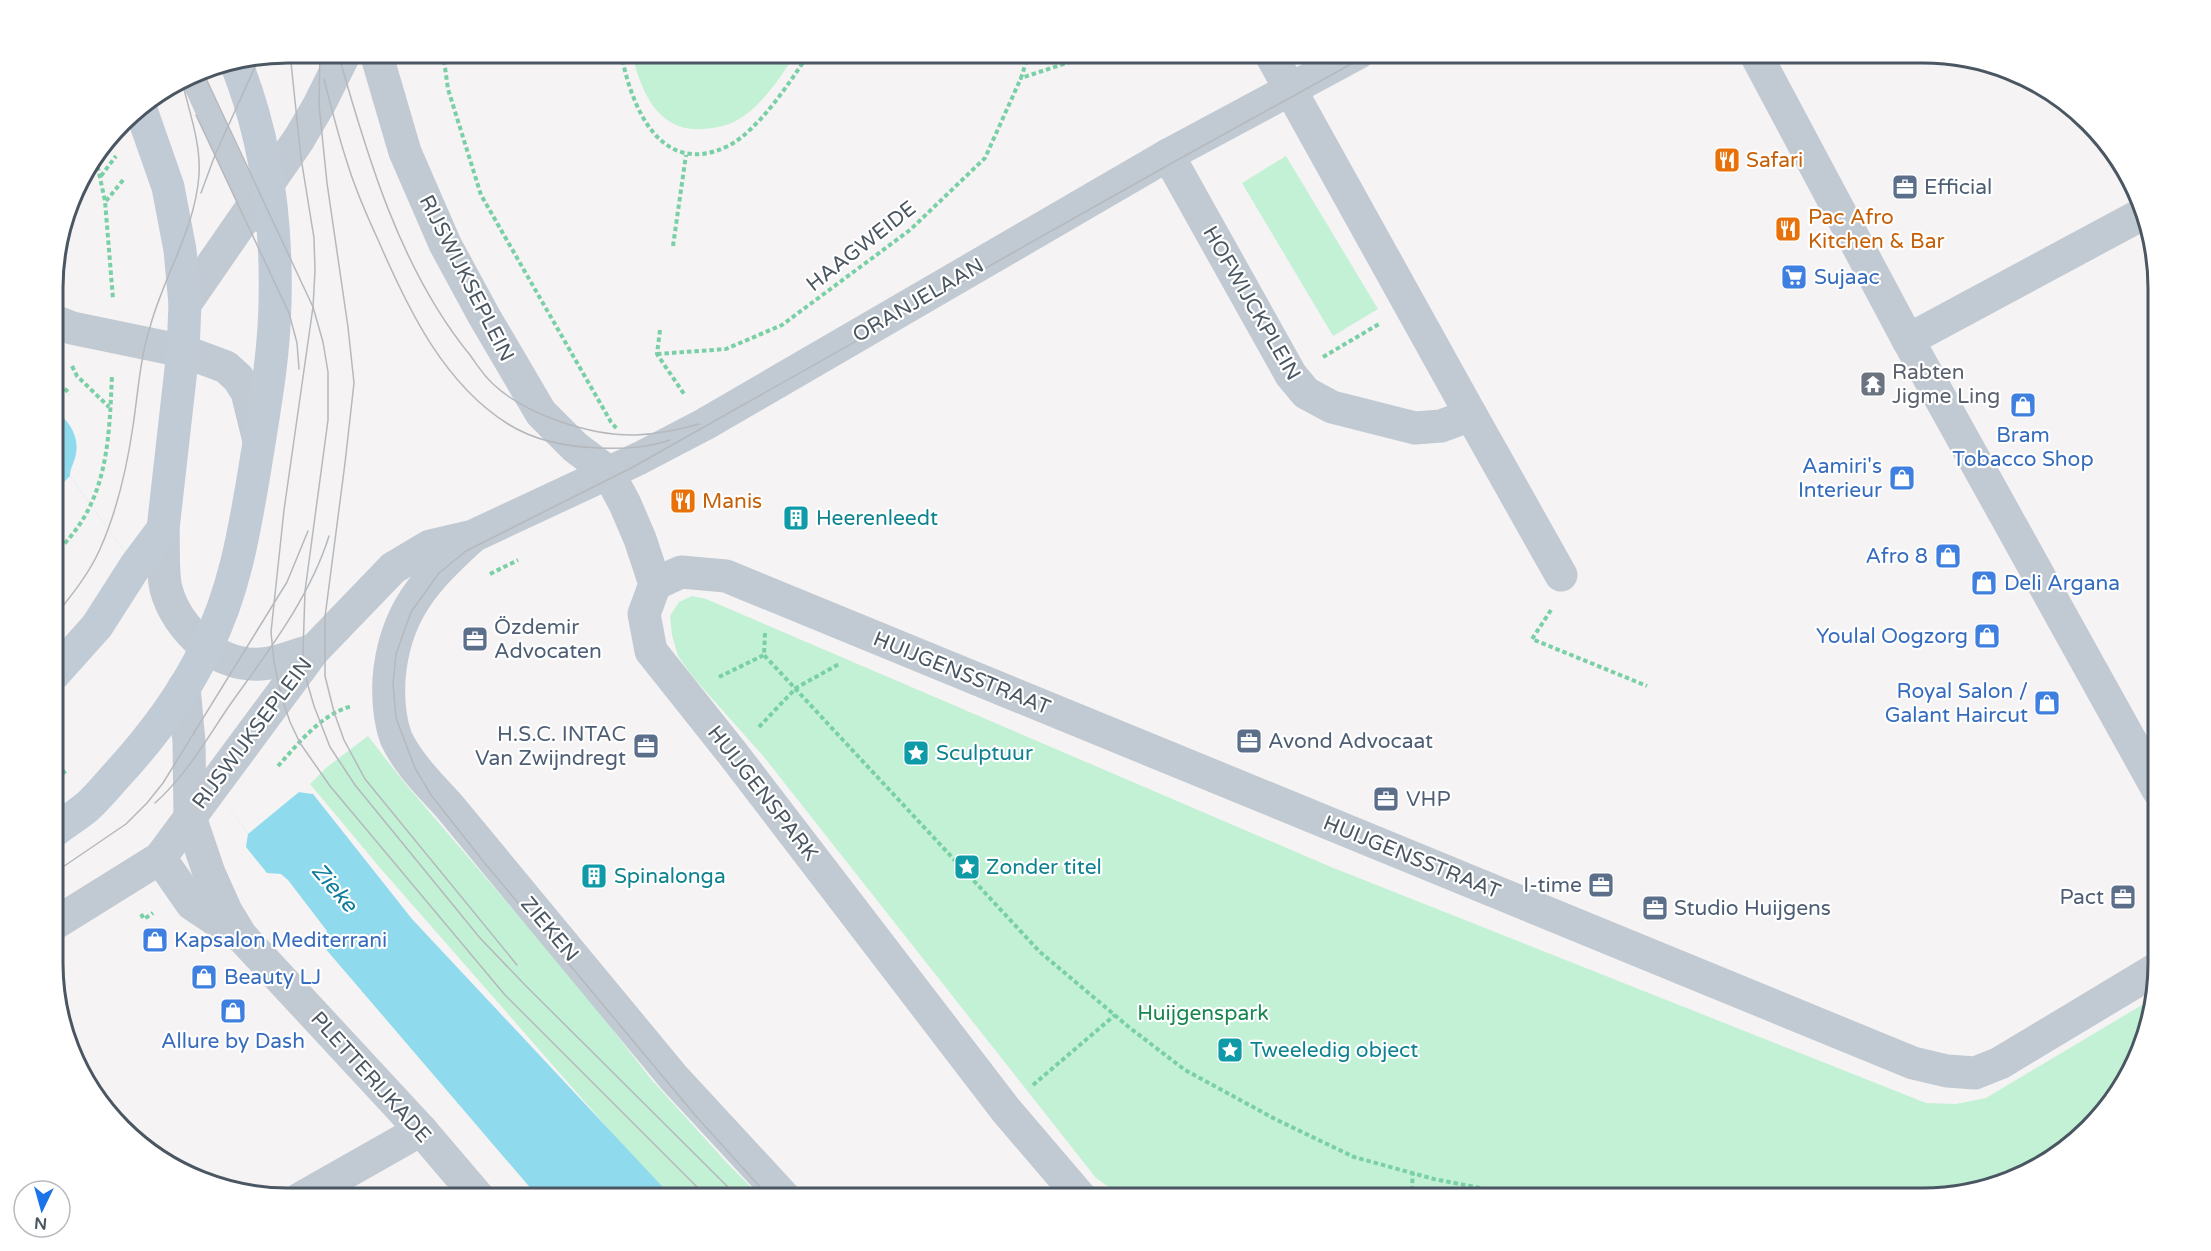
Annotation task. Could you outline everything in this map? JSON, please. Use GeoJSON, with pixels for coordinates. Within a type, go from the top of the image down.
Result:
{"type":"FeatureCollection","features":[{"type":"Feature","properties":{"kind":"main road"},"geometry":{"type":"LineString","coordinates":[[63,825],[88,807],[155,731],[204,652],[232,585],[267,394],[274,314],[274,255],[260,195],[251,104],[238,69]]}},
{"type":"Feature","properties":{"kind":"main road","name":"RIJSWIJKSEPLEIN"},"geometry":{"type":"LineString","coordinates":[[143,116],[168,187],[180,250],[185,304],[183,351],[163,529]]}},
{"type":"Feature","properties":{"kind":"main road"},"geometry":{"type":"LineString","coordinates":[[63,664],[97,626],[136,565],[163,529]]}},
{"type":"Feature","properties":{"kind":"street"},"geometry":{"type":"LineString","coordinates":[[185,304],[299,139],[320,105],[340,63]]}},
{"type":"Feature","properties":{"kind":"street","name":"RIJSWIJKSEPLEIN"},"geometry":{"type":"LineString","coordinates":[[379,63],[405,152],[445,244],[484,316],[541,413],[576,447],[608,472]]}},
{"type":"Feature","properties":{"kind":"street"},"geometry":{"type":"LineString","coordinates":[[1276,63],[1561,575]]}},
{"type":"Feature","properties":{"kind":"street","name":"ORANJELAAN"},"geometry":{"type":"LineString","coordinates":[[473,536],[640,458],[705,424],[1168,155],[1338,63]]}},
{"type":"Feature","properties":{"kind":"street"},"geometry":{"type":"LineString","coordinates":[[1761,63],[1908,340],[2148,772]]}},
{"type":"Feature","properties":{"kind":"street","name":"HOFWIJCKPLEIN"},"geometry":{"type":"LineString","coordinates":[[1168,155],[1291,375],[1306,393],[1332,407],[1415,428],[1441,426],[1471,415]]}},
{"type":"Feature","properties":{"kind":"street"},"geometry":{"type":"LineString","coordinates":[[1908,340],[2136,217]]}},
{"type":"Feature","properties":{"kind":"street"},"geometry":{"type":"LineString","coordinates":[[63,324],[183,351],[226,367],[238,378],[247,392],[259,441]]}},
{"type":"Feature","properties":{"kind":"street"},"geometry":{"type":"LineString","coordinates":[[608,472],[640,539],[655,584]]}},
{"type":"Feature","properties":{"kind":"street","name":"RIJSWIJKSEPLEIN"},"geometry":{"type":"LineString","coordinates":[[163,529],[166,587],[173,609],[204,652],[235,662],[258,664],[274,662],[314,650]]}},
{"type":"Feature","properties":{"kind":"street","name":"RIJSWIJKSEPLEIN"},"geometry":{"type":"LineString","coordinates":[[160,858],[314,650],[393,568],[430,546],[473,536]]}},
{"type":"Feature","properties":{"kind":"street","name":"ZIEKEN"},"geometry":{"type":"LineString","coordinates":[[473,536],[436,570],[412,602],[400,628],[392,650],[388,698],[396,737],[415,768],[674,1078],[776,1188]]}},
{"type":"Feature","properties":{"kind":"street","name":"HUIJGENSSTRAAT"},"geometry":{"type":"LineString","coordinates":[[655,584],[681,572],[726,576],[766,590],[1913,1063],[1947,1071],[1974,1073],[2000,1063],[2148,974]]}},
{"type":"Feature","properties":{"kind":"street","name":"HUIJGENSPARK"},"geometry":{"type":"LineString","coordinates":[[655,584],[644,614],[651,651],[733,754],[1005,1109],[1072,1188]]}},
{"type":"Feature","properties":{"kind":"street","name":"RIJSWIJKSEPLEIN"},"geometry":{"type":"LineString","coordinates":[[184,687],[189,753],[190,817],[209,873],[226,911],[243,938]]}},
{"type":"Feature","properties":{"kind":"street"},"geometry":{"type":"LineString","coordinates":[[63,918],[160,858]]}},
{"type":"Feature","properties":{"kind":"street","name":"PLETTERIJKADE"},"geometry":{"type":"LineString","coordinates":[[160,858],[192,904],[243,938],[421,1130],[470,1188]]}},
{"type":"Feature","properties":{"kind":"street"},"geometry":{"type":"LineString","coordinates":[[319,1188],[421,1130]]}},
{"type":"Feature","properties":{"kind":"lane"},"geometry":{"type":"LineString","coordinates":[[195,83],[260,195]]}},
{"type":"Feature","properties":{"kind":"path"},"geometry":{"type":"LineString","coordinates":[[444,63],[448,89],[481,195],[611,422],[640,458]]}},
{"type":"Feature","properties":{"kind":"path"},"geometry":{"type":"LineString","coordinates":[[623,63],[635,104],[651,131],[664,145],[686,154],[708,153],[729,146],[783,94],[802,63]]}},
{"type":"Feature","properties":{"kind":"path","name":"HAAGWEIDE"},"geometry":{"type":"LineString","coordinates":[[657,354],[726,349],[782,325],[910,230],[985,158],[1026,63]]}},
{"type":"Feature","properties":{"kind":"path"},"geometry":{"type":"LineString","coordinates":[[1021,78],[1065,63]]}},
{"type":"Feature","properties":{"kind":"path"},"geometry":{"type":"LineString","coordinates":[[673,246],[686,154]]}},
{"type":"Feature","properties":{"kind":"path"},"geometry":{"type":"LineString","coordinates":[[98,168],[100,176]]}},
{"type":"Feature","properties":{"kind":"path"},"geometry":{"type":"LineString","coordinates":[[1291,375],[1410,306]]}},
{"type":"Feature","properties":{"kind":"path"},"geometry":{"type":"LineString","coordinates":[[660,330],[657,354],[705,424]]}},
{"type":"Feature","properties":{"kind":"path"},"geometry":{"type":"LineString","coordinates":[[68,360],[77,376],[109,408]]}},
{"type":"Feature","properties":{"kind":"path"},"geometry":{"type":"LineString","coordinates":[[63,387],[70,394]]}},
{"type":"Feature","properties":{"kind":"path"},"geometry":{"type":"LineString","coordinates":[[63,546],[91,505]]}},
{"type":"Feature","properties":{"kind":"path"},"geometry":{"type":"LineString","coordinates":[[1561,575],[1566,587],[1532,639],[1647,686]]}},
{"type":"Feature","properties":{"kind":"path"},"geometry":{"type":"LineString","coordinates":[[766,590],[764,655],[1040,952],[1114,1015],[1185,1070],[1275,1119],[1354,1157],[1483,1188]]}},
{"type":"Feature","properties":{"kind":"path"},"geometry":{"type":"LineString","coordinates":[[733,754],[796,688],[837,666],[874,636]]}},
{"type":"Feature","properties":{"kind":"path"},"geometry":{"type":"LineString","coordinates":[[685,694],[764,655]]}},
{"type":"Feature","properties":{"kind":"path"},"geometry":{"type":"LineString","coordinates":[[279,765],[313,728],[334,712],[346,707]]}},
{"type":"Feature","properties":{"kind":"path"},"geometry":{"type":"LineString","coordinates":[[1005,1109],[1114,1015]]}},
{"type":"Feature","properties":{"kind":"path"},"geometry":{"type":"LineString","coordinates":[[1412,1188],[1413,1173]]}},
{"type":"Feature","properties":{"kind":"green space"},"geometry":{"type":"Polygon","coordinates":[[[635,63],[789,63],[771,89],[748,113],[730,123],[703,129],[674,124],[663,116],[646,94],[635,63]]]}},
{"type":"Feature","properties":{"kind":"green space"},"geometry":{"type":"Polygon","coordinates":[[[1286,156],[1378,309],[1333,336],[1242,183],[1286,156]]]}},
{"type":"Feature","properties":{"kind":"green space","name":"Huijgenspark"},"geometry":{"type":"Polygon","coordinates":[[[692,596],[706,599],[1331,867],[1926,1103],[1956,1104],[1986,1098],[2144,1003],[2136,1035],[2125,1063],[2102,1100],[2060,1142],[2023,1165],[1967,1184],[1938,1188],[1110,1188],[1096,1178],[764,757],[693,677],[678,656],[672,635],[670,616],[679,602],[692,596]]]}},
{"type":"Feature","properties":{"kind":"green space"},"geometry":{"type":"Polygon","coordinates":[[[368,736],[403,781],[576,983],[651,1079],[752,1188],[660,1188],[381,869],[310,784],[327,767],[368,736]]]}},
{"type":"Feature","properties":{"kind":"water","name":"Zieke"},"geometry":{"type":"Polygon","coordinates":[[[63,418],[69,424],[76,443],[70,476],[298,792],[313,794],[412,919],[664,1188],[530,1188],[318,940],[327,931],[288,880],[281,874],[267,873],[246,847],[248,834],[63,577],[63,418]]]}},
{"type":"Feature","properties":{"kind":"pier"},"geometry":{"type":"Polygon","coordinates":[[[70,476],[299,792],[248,834],[63,580],[63,483],[70,476]]]}},
{"type":"Feature","properties":{"kind":"tram line"},"geometry":{"type":"LineString","coordinates":[[291,63],[301,158],[314,238],[315,271],[313,307],[284,510],[271,632],[274,662],[290,722],[300,743],[330,786],[505,995],[698,1188]]}},
{"type":"Feature","properties":{"kind":"tram line"},"geometry":{"type":"LineString","coordinates":[[320,63],[319,105],[327,183],[354,383],[325,617],[325,676],[344,740],[365,779],[517,965]]}},
{"type":"Feature","properties":{"kind":"tram line"},"geometry":{"type":"LineString","coordinates":[[341,63],[374,172],[406,250],[424,287],[446,322],[490,381],[507,395],[541,414],[560,422],[599,432],[636,435],[699,424]]}},
{"type":"Feature","properties":{"kind":"tram line"},"geometry":{"type":"LineString","coordinates":[[761,1188],[695,1115],[483,861],[431,795],[415,768],[396,718],[393,684],[396,654],[411,612],[439,573],[466,551],[633,467],[1353,63]]}},
{"type":"Feature","properties":{"kind":"tram line"},"geometry":{"type":"LineString","coordinates":[[201,193],[215,155],[256,65]]}},
{"type":"Feature","properties":{"kind":"tram line"},"geometry":{"type":"LineString","coordinates":[[206,79],[313,307],[323,342],[328,372],[328,420],[305,591],[303,653],[307,682],[330,747],[355,785],[480,938],[729,1188]]}},
{"type":"Feature","properties":{"kind":"tram line"},"geometry":{"type":"LineString","coordinates":[[324,79],[354,182],[390,267],[430,343],[465,388],[508,424],[529,435],[552,442],[617,448],[644,446],[670,440]]}},
{"type":"Feature","properties":{"kind":"tram line"},"geometry":{"type":"LineString","coordinates":[[63,606],[91,567],[111,520],[128,457],[147,339],[156,308],[192,215],[199,164],[184,88]]}},
{"type":"Feature","properties":{"kind":"tram line"},"geometry":{"type":"LineString","coordinates":[[196,115],[289,313],[297,343],[299,369]]}},
{"type":"Feature","properties":{"kind":"tram line"},"geometry":{"type":"LineString","coordinates":[[63,867],[126,824],[163,783],[287,582],[308,531]]}},
{"type":"Feature","properties":{"kind":"tram line"},"geometry":{"type":"LineString","coordinates":[[155,803],[176,782],[194,758],[285,626],[310,582],[329,536]]}},
{"type":"Feature","properties":{"kind":"place","name":"Safari"},"geometry":{"type":"Point","coordinates":[1727,160]}},
{"type":"Feature","properties":{"kind":"place","name":"Efficial"},"geometry":{"type":"Point","coordinates":[1905,187]}},
{"type":"Feature","properties":{"kind":"place","name":"Pac Afro Kitchen & Bar"},"geometry":{"type":"Point","coordinates":[1788,229]}},
{"type":"Feature","properties":{"kind":"place","name":"Sujaac"},"geometry":{"type":"Point","coordinates":[1794,277]}},
{"type":"Feature","properties":{"kind":"place","name":"Rabten Jigme Ling"},"geometry":{"type":"Point","coordinates":[1873,384]}},
{"type":"Feature","properties":{"kind":"place","name":"Bram Tobacco Shop"},"geometry":{"type":"Point","coordinates":[2023,405]}},
{"type":"Feature","properties":{"kind":"place","name":"Aamiri's Interieur"},"geometry":{"type":"Point","coordinates":[1902,478]}},
{"type":"Feature","properties":{"kind":"place","name":"Manis"},"geometry":{"type":"Point","coordinates":[683,501]}},
{"type":"Feature","properties":{"kind":"place","name":"Heerenleedt"},"geometry":{"type":"Point","coordinates":[796,518]}},
{"type":"Feature","properties":{"kind":"place","name":"Afro 8"},"geometry":{"type":"Point","coordinates":[1948,556]}},
{"type":"Feature","properties":{"kind":"place","name":"Deli Argana"},"geometry":{"type":"Point","coordinates":[1984,583]}},
{"type":"Feature","properties":{"kind":"place","name":"Youlal Oogzorg"},"geometry":{"type":"Point","coordinates":[1987,636]}},
{"type":"Feature","properties":{"kind":"place","name":"Özdemir Advocaten"},"geometry":{"type":"Point","coordinates":[475,639]}},
{"type":"Feature","properties":{"kind":"place","name":"Royal Salon / Galant Haircut"},"geometry":{"type":"Point","coordinates":[2047,703]}},
{"type":"Feature","properties":{"kind":"place","name":"Avond Advocaat"},"geometry":{"type":"Point","coordinates":[1249,741]}},
{"type":"Feature","properties":{"kind":"place","name":"H.S.C. INTAC Van Zwijndregt"},"geometry":{"type":"Point","coordinates":[646,746]}},
{"type":"Feature","properties":{"kind":"place","name":"Sculptuur"},"geometry":{"type":"Point","coordinates":[916,753]}},
{"type":"Feature","properties":{"kind":"place","name":"VHP"},"geometry":{"type":"Point","coordinates":[1386,799]}},
{"type":"Feature","properties":{"kind":"place","name":"Zonder titel"},"geometry":{"type":"Point","coordinates":[967,867]}},
{"type":"Feature","properties":{"kind":"place","name":"Spinalonga"},"geometry":{"type":"Point","coordinates":[594,876]}},
{"type":"Feature","properties":{"kind":"place","name":"I-time"},"geometry":{"type":"Point","coordinates":[1601,885]}},
{"type":"Feature","properties":{"kind":"place","name":"Pact"},"geometry":{"type":"Point","coordinates":[2123,897]}},
{"type":"Feature","properties":{"kind":"place","name":"Studio Huijgens"},"geometry":{"type":"Point","coordinates":[1655,908]}},
{"type":"Feature","properties":{"kind":"place","name":"Kapsalon Mediterrani"},"geometry":{"type":"Point","coordinates":[155,940]}},
{"type":"Feature","properties":{"kind":"place","name":"Beauty LJ"},"geometry":{"type":"Point","coordinates":[204,977]}},
{"type":"Feature","properties":{"kind":"place","name":"Allure by Dash"},"geometry":{"type":"Point","coordinates":[233,1011]}},
{"type":"Feature","properties":{"kind":"place","name":"Tweeledig object"},"geometry":{"type":"Point","coordinates":[1230,1050]}}]}
